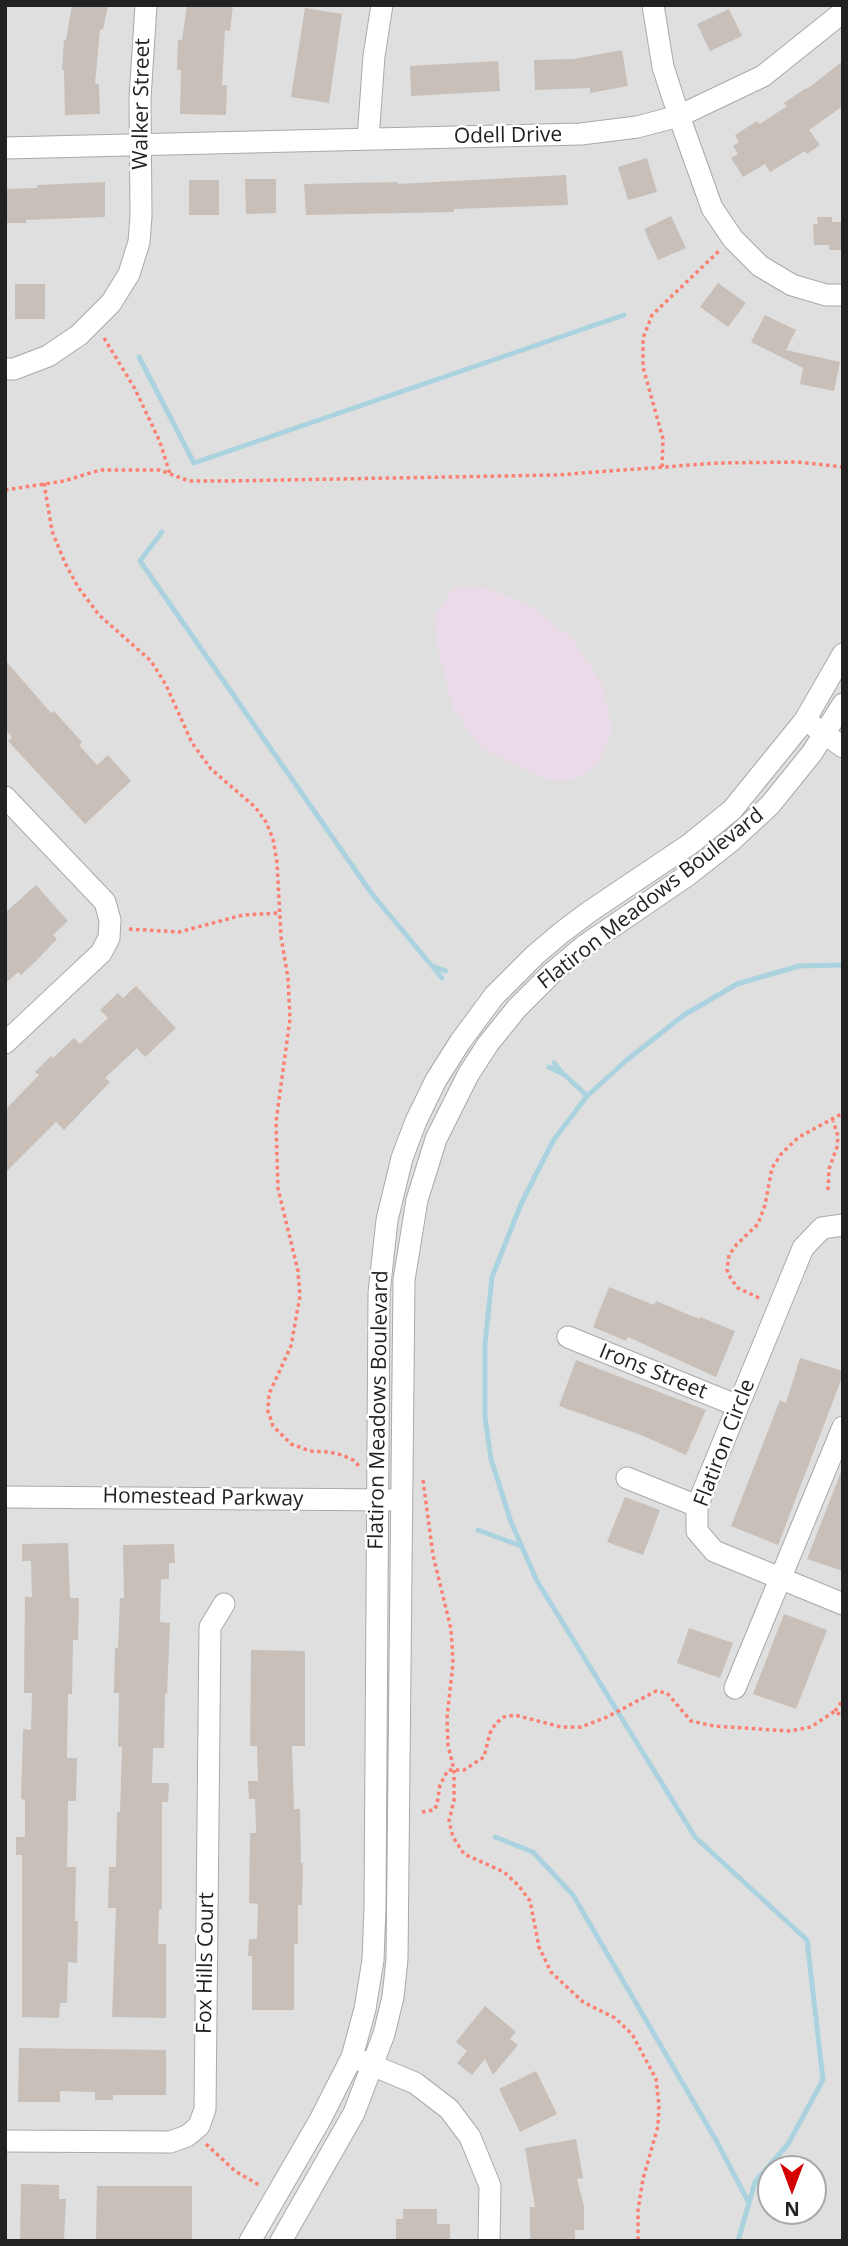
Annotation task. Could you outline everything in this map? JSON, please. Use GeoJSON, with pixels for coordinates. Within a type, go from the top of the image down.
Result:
{"type":"FeatureCollection","features":[{"type":"Feature","properties":{"kind":"street","name":"Walker Street"},"geometry":{"type":"LineString","coordinates":[[5,369],[14,369],[48,356],[79,335],[111,303],[129,274],[139,242],[140,98],[146,5]]}},
{"type":"Feature","properties":{"kind":"street"},"geometry":{"type":"LineString","coordinates":[[368,139],[374,56],[382,5]]}},
{"type":"Feature","properties":{"kind":"street"},"geometry":{"type":"LineString","coordinates":[[653,5],[663,66],[712,208],[733,239],[760,265],[792,285],[827,295],[843,295]]}},
{"type":"Feature","properties":{"kind":"street","name":"Odell Drive"},"geometry":{"type":"LineString","coordinates":[[5,148],[581,134],[638,127],[679,116],[763,76],[843,12]]}},
{"type":"Feature","properties":{"kind":"street","name":"Flatiron Meadows Boulevard"},"geometry":{"type":"LineString","coordinates":[[250,2241],[320,2120],[352,2057],[365,2010],[373,1960],[379,1293],[383,1245],[402,1158],[436,1080],[494,996],[535,955],[589,912],[690,845],[732,810],[805,720],[843,654]]}},
{"type":"Feature","properties":{"kind":"street","name":"Flatiron Meadows Boulevard"},"geometry":{"type":"LineString","coordinates":[[281,2241],[354,2113],[374,2065],[387,2022],[397,1959],[404,1280],[411,1226],[424,1173],[436,1139],[468,1074],[517,1008],[584,946],[688,875],[730,842],[770,805],[825,734],[843,704]]}},
{"type":"Feature","properties":{"kind":"street"},"geometry":{"type":"LineString","coordinates":[[805,720],[843,747]]}},
{"type":"Feature","properties":{"kind":"street"},"geometry":{"type":"LineString","coordinates":[[5,797],[105,902],[110,920],[109,938],[101,953],[5,1043]]}},
{"type":"Feature","properties":{"kind":"street","name":"Flatiron Circle"},"geometry":{"type":"LineString","coordinates":[[843,1225],[822,1228],[803,1248],[697,1506],[697,1531],[713,1551],[843,1604]]}},
{"type":"Feature","properties":{"kind":"street","name":"Irons Street"},"geometry":{"type":"LineString","coordinates":[[568,1337],[738,1406]]}},
{"type":"Feature","properties":{"kind":"street"},"geometry":{"type":"LineString","coordinates":[[735,1688],[843,1427]]}},
{"type":"Feature","properties":{"kind":"street"},"geometry":{"type":"LineString","coordinates":[[627,1478],[697,1506]]}},
{"type":"Feature","properties":{"kind":"street","name":"Homestead Parkway"},"geometry":{"type":"LineString","coordinates":[[5,1497],[401,1500]]}},
{"type":"Feature","properties":{"kind":"street","name":"Fox Hills Court"},"geometry":{"type":"LineString","coordinates":[[192,2132],[199,2126],[205,2109],[210,1627],[224,1604]]}},
{"type":"Feature","properties":{"kind":"street"},"geometry":{"type":"LineString","coordinates":[[352,2057],[415,2083],[449,2109],[470,2137],[489,2186],[489,2241]]}},
{"type":"Feature","properties":{"kind":"street"},"geometry":{"type":"LineString","coordinates":[[5,2141],[170,2142],[192,2132]]}},
{"type":"Feature","properties":{"kind":"path"},"geometry":{"type":"LineString","coordinates":[[662,467],[663,439],[643,367],[643,338],[652,315],[723,248]]}},
{"type":"Feature","properties":{"kind":"path"},"geometry":{"type":"LineString","coordinates":[[104,338],[135,389],[160,442],[170,474]]}},
{"type":"Feature","properties":{"kind":"path"},"geometry":{"type":"LineString","coordinates":[[5,490],[64,481],[100,470],[150,470],[189,481],[281,481],[379,477],[543,476],[662,467],[798,462],[843,467]]}},
{"type":"Feature","properties":{"kind":"path"},"geometry":{"type":"LineString","coordinates":[[44,483],[52,531],[65,564],[78,587],[99,615],[151,662],[166,685],[192,744],[211,769],[255,807],[274,839],[290,1019],[276,1122],[278,1189],[298,1271],[300,1296],[291,1346],[269,1394],[268,1411],[273,1426],[291,1444],[310,1451],[330,1451],[342,1455],[353,1460],[363,1471]]}},
{"type":"Feature","properties":{"kind":"path"},"geometry":{"type":"LineString","coordinates":[[143,930],[179,932],[243,915],[279,913]]}},
{"type":"Feature","properties":{"kind":"path"},"geometry":{"type":"LineString","coordinates":[[759,1298],[738,1288],[731,1279],[727,1270],[729,1255],[758,1224],[765,1205],[772,1168],[782,1153],[799,1137],[843,1113]]}},
{"type":"Feature","properties":{"kind":"path"},"geometry":{"type":"LineString","coordinates":[[828,1190],[828,1169],[837,1147],[838,1136],[833,1120]]}},
{"type":"Feature","properties":{"kind":"path"},"geometry":{"type":"LineString","coordinates":[[422,1473],[433,1555],[451,1629],[453,1663],[447,1718],[448,1745],[454,1770],[454,1800],[449,1821],[453,1837],[464,1854],[504,1872],[519,1886],[530,1901],[539,1947],[551,1972],[583,2002],[615,2018],[632,2034],[656,2079],[658,2126],[638,2210],[638,2241]]}},
{"type":"Feature","properties":{"kind":"path"},"geometry":{"type":"LineString","coordinates":[[422,1812],[433,1810],[437,1805],[443,1776],[448,1770],[464,1770],[484,1758],[490,1733],[504,1717],[515,1715],[561,1727],[582,1727],[656,1691],[667,1693],[691,1721],[713,1726],[789,1731],[811,1727],[835,1711],[843,1700]]}},
{"type":"Feature","properties":{"kind":"path"},"geometry":{"type":"LineString","coordinates":[[835,1711],[843,1717]]}},
{"type":"Feature","properties":{"kind":"path"},"geometry":{"type":"LineString","coordinates":[[192,2132],[234,2171],[262,2187]]}},
{"type":"Feature","properties":{"kind":"shaded area"},"geometry":{"type":"Polygon","coordinates":[[[5,5],[843,5],[843,2241],[5,2241],[5,5]]]}},
{"type":"Feature","properties":{"kind":"shaded area"},"geometry":{"type":"Polygon","coordinates":[[[455,586],[484,587],[529,605],[573,639],[604,688],[612,732],[598,765],[574,780],[548,780],[481,749],[453,709],[438,648],[434,616],[455,586]]]}},
{"type":"Feature","properties":{"kind":"building"},"geometry":{"type":"Polygon","coordinates":[[[72,5],[108,5],[103,30],[100,29],[95,84],[99,84],[100,114],[65,115],[62,70],[64,40],[72,5]]]}},
{"type":"Feature","properties":{"kind":"building"},"geometry":{"type":"Polygon","coordinates":[[[187,5],[233,5],[230,31],[225,30],[222,85],[227,85],[226,115],[180,114],[181,70],[177,70],[178,40],[182,40],[187,5]]]}},
{"type":"Feature","properties":{"kind":"building"},"geometry":{"type":"Polygon","coordinates":[[[305,8],[342,14],[329,103],[291,97],[305,8]]]}},
{"type":"Feature","properties":{"kind":"building"},"geometry":{"type":"Polygon","coordinates":[[[729,9],[742,36],[710,51],[697,24],[729,9]]]}},
{"type":"Feature","properties":{"kind":"building"},"geometry":{"type":"Polygon","coordinates":[[[622,50],[628,86],[590,93],[590,88],[535,90],[534,60],[573,59],[622,50]]]}},
{"type":"Feature","properties":{"kind":"building"},"geometry":{"type":"Polygon","coordinates":[[[498,61],[500,91],[411,96],[410,66],[498,61]]]}},
{"type":"Feature","properties":{"kind":"building"},"geometry":{"type":"Polygon","coordinates":[[[843,61],[843,106],[809,130],[820,145],[770,172],[765,164],[743,177],[731,158],[738,154],[733,146],[739,142],[735,135],[757,121],[760,124],[787,106],[784,103],[843,61]]]}},
{"type":"Feature","properties":{"kind":"building"},"geometry":{"type":"Polygon","coordinates":[[[647,158],[657,192],[628,200],[618,167],[647,158]]]}},
{"type":"Feature","properties":{"kind":"building"},"geometry":{"type":"Polygon","coordinates":[[[566,175],[568,205],[454,209],[454,212],[306,215],[304,184],[398,184],[566,175]]]}},
{"type":"Feature","properties":{"kind":"building"},"geometry":{"type":"Polygon","coordinates":[[[245,179],[276,179],[276,213],[246,214],[245,179]]]}},
{"type":"Feature","properties":{"kind":"building"},"geometry":{"type":"Polygon","coordinates":[[[189,180],[219,180],[219,215],[189,215],[189,180]]]}},
{"type":"Feature","properties":{"kind":"building"},"geometry":{"type":"Polygon","coordinates":[[[105,182],[105,217],[5,223],[5,189],[105,182]]]}},
{"type":"Feature","properties":{"kind":"building"},"geometry":{"type":"Polygon","coordinates":[[[671,216],[686,248],[658,260],[644,229],[671,216]]]}},
{"type":"Feature","properties":{"kind":"building"},"geometry":{"type":"Polygon","coordinates":[[[817,217],[832,217],[832,222],[843,222],[843,250],[829,250],[829,245],[814,245],[813,224],[818,224],[817,217]]]}},
{"type":"Feature","properties":{"kind":"building"},"geometry":{"type":"Polygon","coordinates":[[[718,283],[746,303],[728,327],[700,307],[718,283]]]}},
{"type":"Feature","properties":{"kind":"building"},"geometry":{"type":"Polygon","coordinates":[[[15,284],[45,284],[45,319],[15,319],[15,284]]]}},
{"type":"Feature","properties":{"kind":"building"},"geometry":{"type":"Polygon","coordinates":[[[765,315],[796,330],[786,350],[840,362],[834,391],[800,384],[803,368],[751,342],[765,315]]]}},
{"type":"Feature","properties":{"kind":"building"},"geometry":{"type":"Polygon","coordinates":[[[5,660],[51,713],[54,711],[82,742],[79,745],[97,765],[108,755],[131,781],[85,824],[8,741],[12,737],[5,730],[5,660]]]}},
{"type":"Feature","properties":{"kind":"building"},"geometry":{"type":"Polygon","coordinates":[[[36,885],[68,921],[53,935],[57,939],[36,961],[21,975],[18,972],[5,984],[5,913],[36,885]]]}},
{"type":"Feature","properties":{"kind":"building"},"geometry":{"type":"Polygon","coordinates":[[[136,986],[176,1028],[145,1057],[137,1048],[105,1078],[110,1082],[64,1130],[56,1122],[5,1173],[5,1110],[39,1075],[35,1072],[51,1056],[53,1058],[74,1038],[80,1044],[108,1018],[100,1010],[118,993],[123,998],[136,986]]]}},
{"type":"Feature","properties":{"kind":"building"},"geometry":{"type":"Polygon","coordinates":[[[609,1287],[654,1305],[656,1301],[735,1331],[716,1377],[628,1337],[626,1341],[593,1327],[609,1287]]]}},
{"type":"Feature","properties":{"kind":"building"},"geometry":{"type":"Polygon","coordinates":[[[800,1358],[843,1371],[843,1375],[778,1545],[731,1526],[780,1400],[786,1403],[800,1358]]]}},
{"type":"Feature","properties":{"kind":"building"},"geometry":{"type":"Polygon","coordinates":[[[576,1360],[706,1410],[686,1455],[641,1435],[559,1406],[576,1360]]]}},
{"type":"Feature","properties":{"kind":"building"},"geometry":{"type":"Polygon","coordinates":[[[843,1467],[843,1571],[807,1559],[843,1467]]]}},
{"type":"Feature","properties":{"kind":"building"},"geometry":{"type":"Polygon","coordinates":[[[625,1497],[660,1510],[643,1555],[607,1542],[625,1497]]]}},
{"type":"Feature","properties":{"kind":"building"},"geometry":{"type":"Polygon","coordinates":[[[68,1543],[70,1598],[79,1598],[78,1640],[73,1640],[72,1694],[68,1694],[67,1758],[77,1758],[76,1801],[68,1801],[67,1867],[76,1867],[77,1963],[68,1962],[67,2003],[60,2003],[59,2018],[22,2017],[22,1855],[16,1855],[16,1837],[25,1837],[25,1800],[21,1799],[23,1729],[31,1730],[32,1693],[24,1693],[25,1597],[32,1597],[31,1561],[22,1561],[22,1544],[68,1543]]]}},
{"type":"Feature","properties":{"kind":"building"},"geometry":{"type":"Polygon","coordinates":[[[174,1544],[175,1563],[169,1563],[169,1579],[161,1579],[160,1622],[170,1623],[167,1694],[164,1748],[153,1748],[152,1783],[169,1783],[168,1802],[162,1802],[162,1909],[159,1909],[158,1944],[166,1944],[166,2018],[112,2017],[116,1908],[108,1908],[109,1867],[116,1867],[117,1812],[120,1812],[122,1747],[118,1747],[119,1693],[114,1693],[120,1598],[124,1598],[123,1545],[174,1544]]]}},
{"type":"Feature","properties":{"kind":"building"},"geometry":{"type":"Polygon","coordinates":[[[784,1614],[827,1630],[796,1709],[753,1694],[784,1614]]]}},
{"type":"Feature","properties":{"kind":"building"},"geometry":{"type":"Polygon","coordinates":[[[689,1628],[733,1643],[720,1678],[677,1663],[689,1628]]]}},
{"type":"Feature","properties":{"kind":"building"},"geometry":{"type":"Polygon","coordinates":[[[251,1650],[305,1651],[305,1746],[292,1746],[294,1809],[300,1809],[303,1863],[302,1905],[298,1905],[298,1944],[294,1944],[294,2010],[252,2010],[252,1956],[248,1956],[249,1939],[257,1939],[258,1904],[249,1903],[250,1833],[256,1833],[255,1799],[249,1799],[248,1781],[258,1781],[257,1746],[250,1746],[251,1650]]]}},
{"type":"Feature","properties":{"kind":"building"},"geometry":{"type":"Polygon","coordinates":[[[485,2006],[516,2032],[510,2039],[518,2045],[493,2075],[485,2059],[472,2075],[457,2063],[467,2051],[456,2042],[485,2006]]]}},
{"type":"Feature","properties":{"kind":"building"},"geometry":{"type":"Polygon","coordinates":[[[19,2048],[166,2050],[166,2095],[113,2095],[113,2100],[95,2100],[95,2092],[60,2091],[60,2102],[18,2102],[19,2048]]]}},
{"type":"Feature","properties":{"kind":"building"},"geometry":{"type":"Polygon","coordinates":[[[536,2071],[557,2114],[520,2132],[499,2089],[536,2071]]]}},
{"type":"Feature","properties":{"kind":"building"},"geometry":{"type":"Polygon","coordinates":[[[576,2139],[583,2178],[577,2179],[584,2206],[584,2230],[575,2230],[575,2241],[530,2241],[530,2207],[535,2207],[525,2148],[576,2139]]]}},
{"type":"Feature","properties":{"kind":"building"},"geometry":{"type":"Polygon","coordinates":[[[21,2184],[59,2185],[59,2199],[66,2199],[64,2241],[20,2241],[21,2184]]]}},
{"type":"Feature","properties":{"kind":"building"},"geometry":{"type":"Polygon","coordinates":[[[97,2186],[192,2186],[192,2241],[96,2240],[97,2186]]]}},
{"type":"Feature","properties":{"kind":"building"},"geometry":{"type":"Polygon","coordinates":[[[403,2209],[437,2209],[437,2224],[450,2224],[450,2241],[396,2241],[396,2219],[403,2219],[403,2209]]]}},
{"type":"Feature","properties":{"kind":"waterway"},"geometry":{"type":"LineString","coordinates":[[139,357],[194,463],[624,315]]}},
{"type":"Feature","properties":{"kind":"waterway"},"geometry":{"type":"LineString","coordinates":[[162,532],[140,561],[372,894],[442,978]]}},
{"type":"Feature","properties":{"kind":"waterway"},"geometry":{"type":"LineString","coordinates":[[587,1096],[628,1059],[684,1015],[737,984],[799,966],[843,965]]}},
{"type":"Feature","properties":{"kind":"waterway"},"geometry":{"type":"LineString","coordinates":[[435,967],[446,971]]}},
{"type":"Feature","properties":{"kind":"waterway"},"geometry":{"type":"LineString","coordinates":[[554,1063],[563,1074]]}},
{"type":"Feature","properties":{"kind":"waterway"},"geometry":{"type":"LineString","coordinates":[[549,1067],[565,1075],[587,1096],[553,1141],[521,1204],[492,1277],[485,1344],[485,1417],[491,1459],[511,1522],[537,1581],[695,1837],[807,1940],[823,2080],[788,2144],[755,2182],[738,2241]]}},
{"type":"Feature","properties":{"kind":"waterway"},"geometry":{"type":"LineString","coordinates":[[478,1530],[521,1546]]}},
{"type":"Feature","properties":{"kind":"waterway"},"geometry":{"type":"LineString","coordinates":[[495,1837],[533,1852],[573,1895],[717,2142],[749,2203]]}}]}
